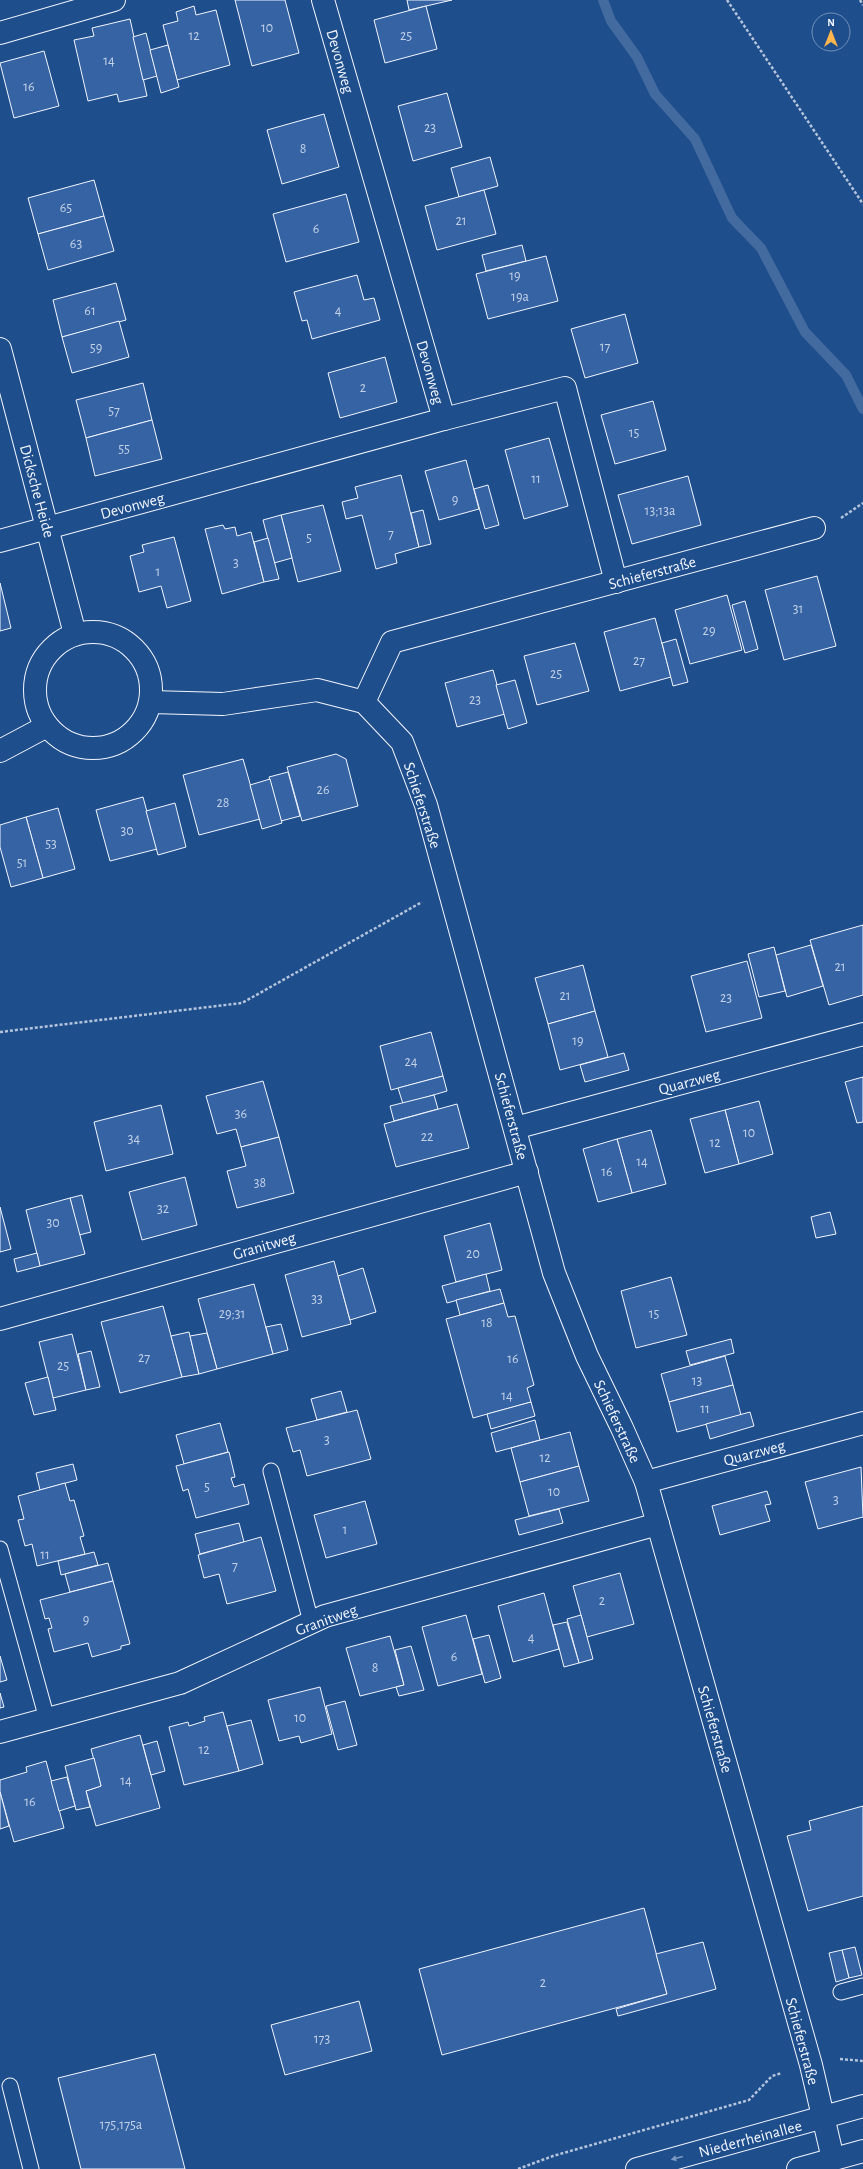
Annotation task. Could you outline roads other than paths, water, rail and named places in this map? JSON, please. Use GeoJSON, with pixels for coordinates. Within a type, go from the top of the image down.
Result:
{"type":"FeatureCollection","features":[{"type":"Feature","properties":{"kind":"street"},"geometry":{"type":"LineString","coordinates":[[0,33],[114,0]]}},
{"type":"Feature","properties":{"kind":"street","name":"Devonweg"},"geometry":{"type":"LineString","coordinates":[[0,541],[444,419],[323,0]]}},
{"type":"Feature","properties":{"kind":"street","name":"Dicksche Heide"},"geometry":{"type":"LineString","coordinates":[[0,349],[75,634]]}},
{"type":"Feature","properties":{"kind":"street"},"geometry":{"type":"LineString","coordinates":[[444,419],[565,388],[616,582]]}},
{"type":"Feature","properties":{"kind":"street","name":"Schieferstraße"},"geometry":{"type":"LineString","coordinates":[[814,528],[392,642],[364,702],[402,742],[426,805],[554,1273],[587,1356],[646,1482],[811,2065],[834,2159]]}},
{"type":"Feature","properties":{"kind":"street"},"geometry":{"type":"LineString","coordinates":[[96,631],[115,635],[132,646],[145,662],[151,681],[151,702],[144,719],[132,734],[116,744],[98,748],[79,747],[61,739],[47,726],[38,710],[34,691],[37,673],[45,656],[58,642],[75,634],[96,631]]}},
{"type":"Feature","properties":{"kind":"street"},"geometry":{"type":"LineString","coordinates":[[151,702],[223,704],[317,690],[364,702]]}},
{"type":"Feature","properties":{"kind":"street"},"geometry":{"type":"LineString","coordinates":[[0,751],[15,745],[47,726]]}},
{"type":"Feature","properties":{"kind":"street","name":"Quarzweg"},"geometry":{"type":"LineString","coordinates":[[515,1128],[863,1034]]}},
{"type":"Feature","properties":{"kind":"street","name":"Granitweg"},"geometry":{"type":"LineString","coordinates":[[0,1318],[527,1172]]}},
{"type":"Feature","properties":{"kind":"street","name":"Quarzweg"},"geometry":{"type":"LineString","coordinates":[[646,1482],[863,1423]]}},
{"type":"Feature","properties":{"kind":"street","name":"Granitweg"},"geometry":{"type":"LineString","coordinates":[[0,1732],[180,1683],[325,1616],[658,1524]]}},
{"type":"Feature","properties":{"kind":"street","name":"Niederrheinallee"},"geometry":{"type":"LineString","coordinates":[[637,2169],[863,2106]]}},
{"type":"Feature","properties":{"kind":"street"},"geometry":{"type":"LineString","coordinates":[[798,2169],[863,2150]]}},
{"type":"Feature","properties":{"kind":"lane"},"geometry":{"type":"LineString","coordinates":[[271,1472],[311,1622]]}},
{"type":"Feature","properties":{"kind":"lane"},"geometry":{"type":"LineString","coordinates":[[0,1549],[47,1720]]}},
{"type":"Feature","properties":{"kind":"lane"},"geometry":{"type":"LineString","coordinates":[[840,1992],[863,1986]]}},
{"type":"Feature","properties":{"kind":"lane"},"geometry":{"type":"LineString","coordinates":[[10,2086],[31,2169]]}},
{"type":"Feature","properties":{"kind":"waterway"},"geometry":{"type":"LineString","coordinates":[[603,0],[611,21],[637,57],[655,94],[695,139],[732,218],[761,248],[805,332],[846,375],[863,409]]}}]}
